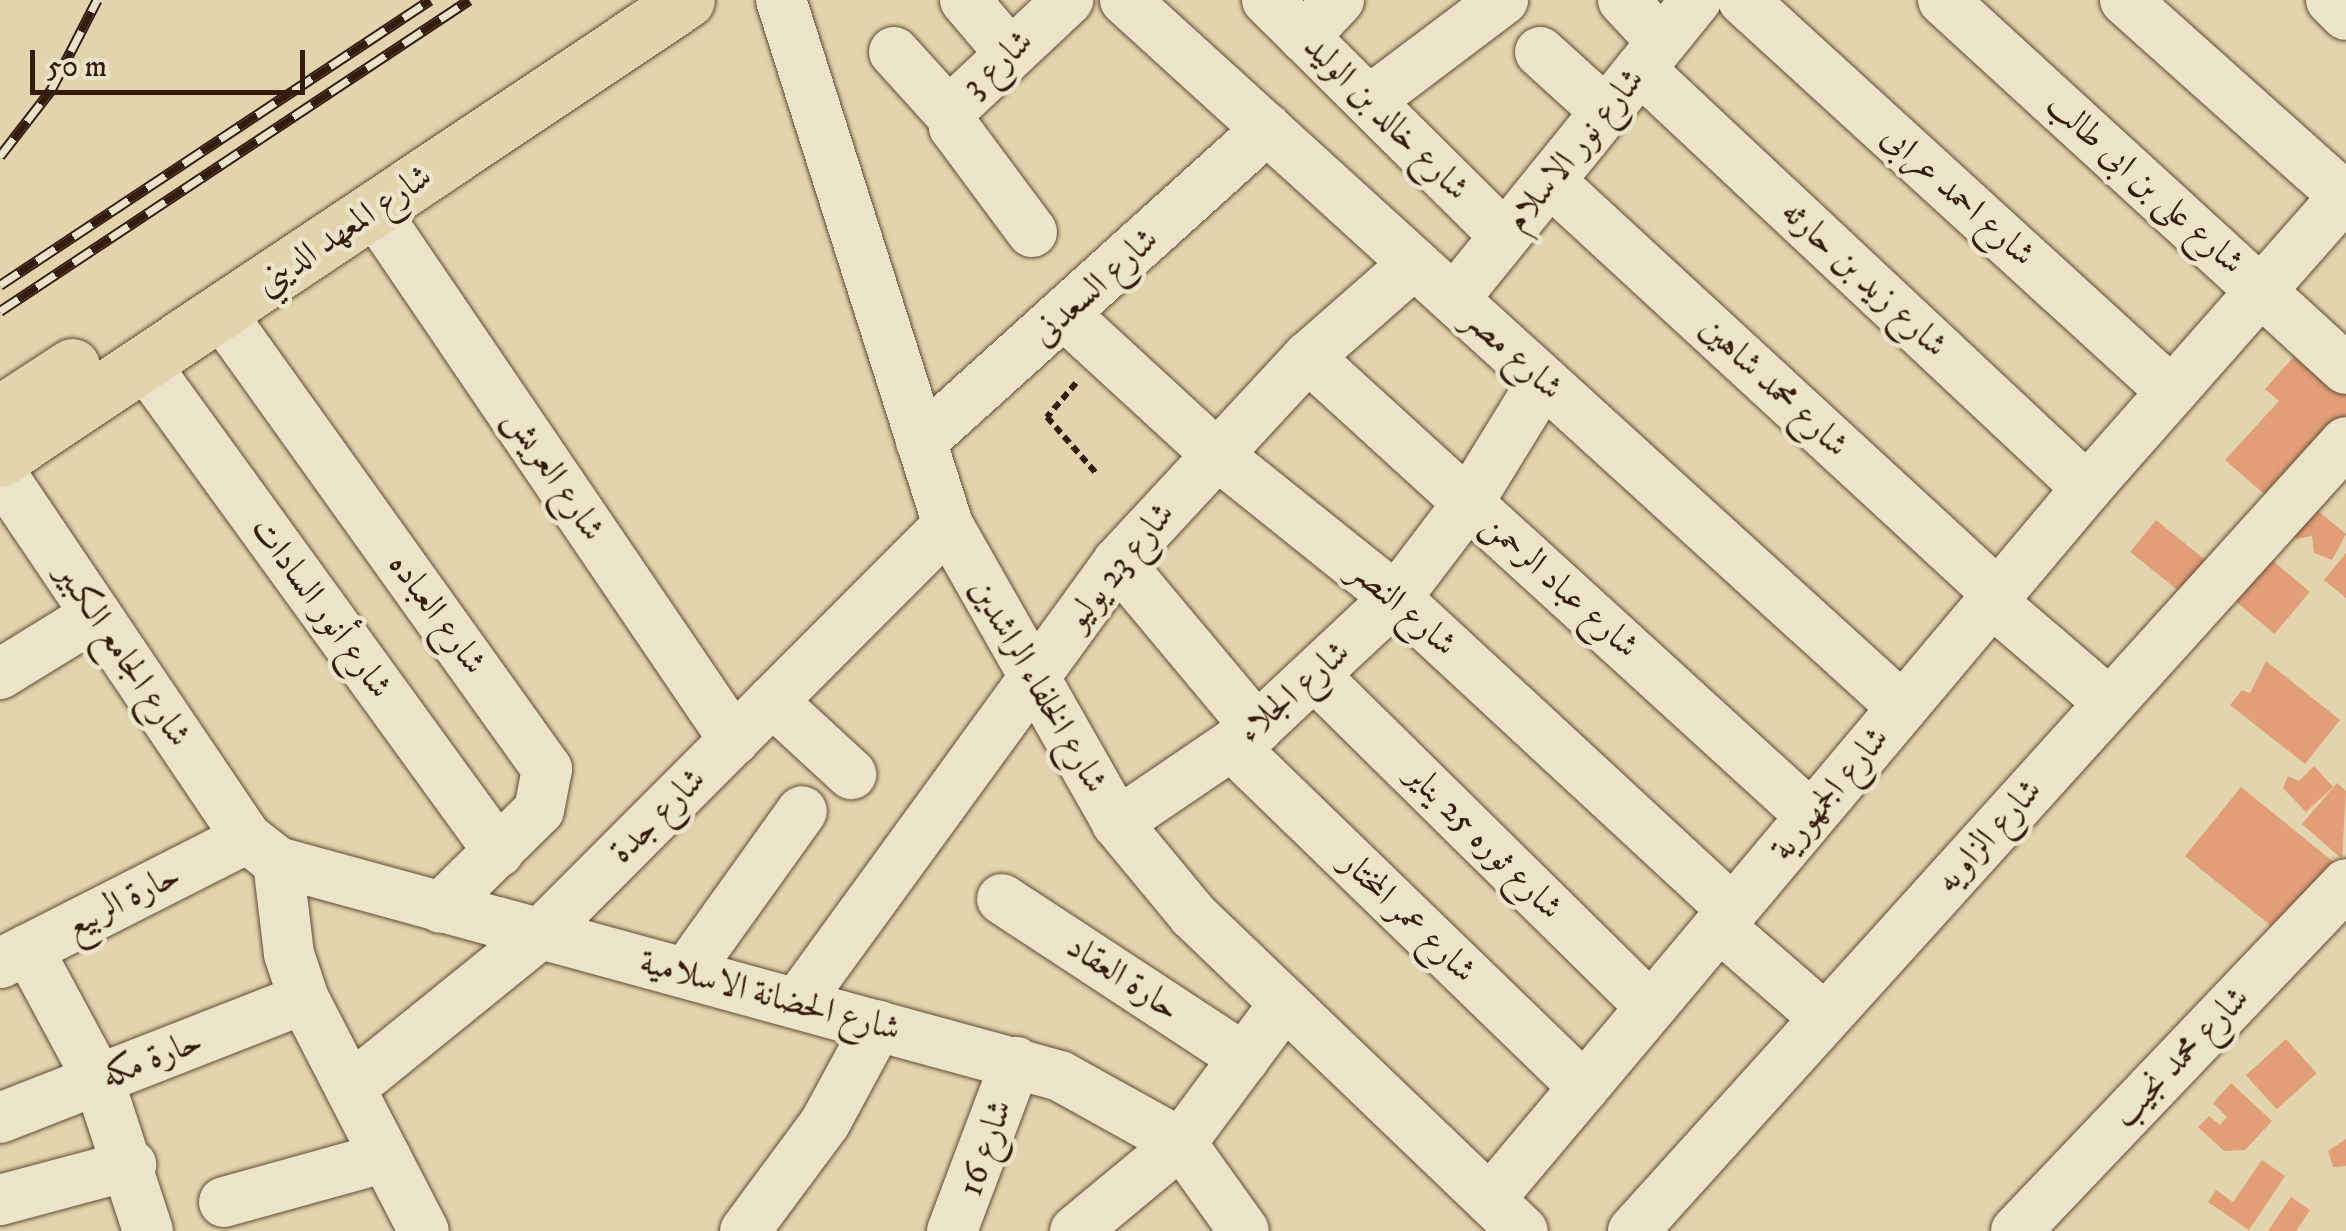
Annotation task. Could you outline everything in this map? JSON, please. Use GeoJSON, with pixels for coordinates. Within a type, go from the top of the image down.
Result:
{"type":"FeatureCollection","features":[{"type":"Feature","properties":{"kind":"main road","name":"شارع المعهد الديني"},"geometry":{"type":"LineString","coordinates":[[0,460],[220,312],[270,257],[625,0]]}},
{"type":"Feature","properties":{"kind":"main road","name":"شارع المعهد الديني"},"geometry":{"type":"LineString","coordinates":[[0,413],[270,257],[374,210],[688,0]]}},
{"type":"Feature","properties":{"kind":"street","name":"شارع الخلفاء الراشدين"},"geometry":{"type":"LineString","coordinates":[[782,0],[948,525],[1117,823],[1194,915],[1506,1215]]}},
{"type":"Feature","properties":{"kind":"street"},"geometry":{"type":"LineString","coordinates":[[965,0],[1009,52]]}},
{"type":"Feature","properties":{"kind":"street","name":"شارع 3"},"geometry":{"type":"LineString","coordinates":[[1032,232],[950,115],[1009,52],[1068,0]]}},
{"type":"Feature","properties":{"kind":"street","name":"شارع مصر"},"geometry":{"type":"LineString","coordinates":[[1125,0],[1902,707]]}},
{"type":"Feature","properties":{"kind":"street","name":"شارع خالد بن الوليد"},"geometry":{"type":"LineString","coordinates":[[1267,0],[1506,236]]}},
{"type":"Feature","properties":{"kind":"street"},"geometry":{"type":"LineString","coordinates":[[1304,37],[1339,0]]}},
{"type":"Feature","properties":{"kind":"street"},"geometry":{"type":"LineString","coordinates":[[1369,101],[1503,0]]}},
{"type":"Feature","properties":{"kind":"street","name":"شارع زيد بن حارثه"},"geometry":{"type":"LineString","coordinates":[[1623,0],[1651,56],[2087,488]]}},
{"type":"Feature","properties":{"kind":"street","name":"شارع نور الاسلام"},"geometry":{"type":"LineString","coordinates":[[1454,300],[1696,0]]}},
{"type":"Feature","properties":{"kind":"street","name":"شارع احمد عرابى"},"geometry":{"type":"LineString","coordinates":[[1743,0],[2172,392]]}},
{"type":"Feature","properties":{"kind":"street","name":"شارع على بن ابى طالب"},"geometry":{"type":"LineString","coordinates":[[1943,0],[2346,369]]}},
{"type":"Feature","properties":{"kind":"street"},"geometry":{"type":"LineString","coordinates":[[2125,0],[2345,195]]}},
{"type":"Feature","properties":{"kind":"street"},"geometry":{"type":"LineString","coordinates":[[2330,0],[2346,14]]}},
{"type":"Feature","properties":{"kind":"street"},"geometry":{"type":"LineString","coordinates":[[894,52],[950,115]]}},
{"type":"Feature","properties":{"kind":"street"},"geometry":{"type":"LineString","coordinates":[[1540,52],[1605,111]]}},
{"type":"Feature","properties":{"kind":"street","name":"شارع السعدنى"},"geometry":{"type":"LineString","coordinates":[[921,442],[1267,129]]}},
{"type":"Feature","properties":{"kind":"street","name":"شارع محمد شاهين"},"geometry":{"type":"LineString","coordinates":[[1550,181],[2110,703]]}},
{"type":"Feature","properties":{"kind":"street","name":"شارع الجمهورية"},"geometry":{"type":"LineString","coordinates":[[1506,1215],[1584,1087],[2087,488],[2345,195]]}},
{"type":"Feature","properties":{"kind":"street","name":"شارع العريش"},"geometry":{"type":"LineString","coordinates":[[374,210],[734,740]]}},
{"type":"Feature","properties":{"kind":"street","name":"شارع 23 يوليو"},"geometry":{"type":"LineString","coordinates":[[798,1002],[1118,562],[1308,357],[1414,264]]}},
{"type":"Feature","properties":{"kind":"street","name":"شارع العباده"},"geometry":{"type":"LineString","coordinates":[[220,312],[547,768],[540,810],[440,908]]}},
{"type":"Feature","properties":{"kind":"street","name":"شارع النصر"},"geometry":{"type":"LineString","coordinates":[[1065,315],[1215,453],[1396,598],[1825,1018]]}},
{"type":"Feature","properties":{"kind":"street","name":"شارع عباد الرحمن"},"geometry":{"type":"LineString","coordinates":[[1308,357],[1811,816]]}},
{"type":"Feature","properties":{"kind":"street","name":"شارع أنور السادات"},"geometry":{"type":"LineString","coordinates":[[144,364],[499,852]]}},
{"type":"Feature","properties":{"kind":"street","name":"شارع الجلاء"},"geometry":{"type":"LineString","coordinates":[[1117,823],[1245,737],[1316,677],[1396,598],[1468,503],[1543,381]]}},
{"type":"Feature","properties":{"kind":"street","name":"شارع الزاويه"},"geometry":{"type":"LineString","coordinates":[[1633,1231],[2346,442]]}},
{"type":"Feature","properties":{"kind":"street","name":"شارع الجامع الكبير"},"geometry":{"type":"LineString","coordinates":[[0,472],[262,850],[304,999],[424,1231]]}},
{"type":"Feature","properties":{"kind":"street","name":"شارع جدة"},"geometry":{"type":"LineString","coordinates":[[350,1088],[540,934],[948,525]]}},
{"type":"Feature","properties":{"kind":"street","name":"شارع عمر المختار"},"geometry":{"type":"LineString","coordinates":[[1118,562],[1245,737],[1584,1087]]}},
{"type":"Feature","properties":{"kind":"street"},"geometry":{"type":"LineString","coordinates":[[0,674],[96,614]]}},
{"type":"Feature","properties":{"kind":"street","name":"شارع ثوره 25 يناير"},"geometry":{"type":"LineString","coordinates":[[1316,677],[1651,1007]]}},
{"type":"Feature","properties":{"kind":"street"},"geometry":{"type":"LineString","coordinates":[[772,701],[851,774]]}},
{"type":"Feature","properties":{"kind":"street"},"geometry":{"type":"LineString","coordinates":[[686,973],[802,812]]}},
{"type":"Feature","properties":{"kind":"street","name":"شارع الحضانة الاسلامية"},"geometry":{"type":"LineString","coordinates":[[262,850],[440,908],[1016,1062],[1108,1095],[1181,1143],[1237,1228]]}},
{"type":"Feature","properties":{"kind":"street","name":"حارة الربيع"},"geometry":{"type":"LineString","coordinates":[[14,956],[262,850]]}},
{"type":"Feature","properties":{"kind":"street","name":"شارع محمد نجيب"},"geometry":{"type":"LineString","coordinates":[[2016,1231],[2346,884]]}},
{"type":"Feature","properties":{"kind":"street","name":"حارة العقاد"},"geometry":{"type":"LineString","coordinates":[[1002,899],[1244,1058]]}},
{"type":"Feature","properties":{"kind":"street"},"geometry":{"type":"LineString","coordinates":[[14,956],[99,1081],[131,1165],[148,1231]]}},
{"type":"Feature","properties":{"kind":"street","name":"حارة مكه"},"geometry":{"type":"LineString","coordinates":[[0,1118],[304,999]]}},
{"type":"Feature","properties":{"kind":"street"},"geometry":{"type":"LineString","coordinates":[[1075,1231],[1181,1143],[1285,1003]]}},
{"type":"Feature","properties":{"kind":"street"},"geometry":{"type":"LineString","coordinates":[[745,1231],[825,1123],[878,1025]]}},
{"type":"Feature","properties":{"kind":"street","name":"شارع 16"},"geometry":{"type":"LineString","coordinates":[[952,1231],[1016,1062]]}},
{"type":"Feature","properties":{"kind":"street"},"geometry":{"type":"LineString","coordinates":[[224,1202],[386,1158]]}},
{"type":"Feature","properties":{"kind":"street"},"geometry":{"type":"LineString","coordinates":[[0,1200],[131,1165]]}},
{"type":"Feature","properties":{"kind":"path"},"geometry":{"type":"LineString","coordinates":[[1096,474],[1047,411],[1106,355]]}},
{"type":"Feature","properties":{"kind":"building"},"geometry":{"type":"Polygon","coordinates":[[[2299,351],[2346,394],[2346,415],[2270,499],[2225,460],[2279,401],[2265,389],[2299,351]]]}},
{"type":"Feature","properties":{"kind":"building"},"geometry":{"type":"Polygon","coordinates":[[[2300,496],[2346,534],[2332,560],[2314,553],[2312,536],[2297,539],[2278,522],[2300,496]]]}},
{"type":"Feature","properties":{"kind":"building"},"geometry":{"type":"Polygon","coordinates":[[[2156,520],[2213,566],[2187,598],[2130,552],[2156,520]]]}},
{"type":"Feature","properties":{"kind":"building"},"geometry":{"type":"Polygon","coordinates":[[[2260,550],[2310,592],[2274,634],[2225,592],[2260,550]]]}},
{"type":"Feature","properties":{"kind":"building"},"geometry":{"type":"Polygon","coordinates":[[[2346,553],[2346,598],[2324,580],[2346,553]]]}},
{"type":"Feature","properties":{"kind":"building"},"geometry":{"type":"Polygon","coordinates":[[[2266,661],[2340,720],[2305,764],[2230,705],[2242,690],[2250,693],[2266,661]]]}},
{"type":"Feature","properties":{"kind":"building"},"geometry":{"type":"Polygon","coordinates":[[[2314,766],[2333,787],[2306,812],[2283,788],[2288,776],[2299,781],[2314,766]]]}},
{"type":"Feature","properties":{"kind":"building"},"geometry":{"type":"Polygon","coordinates":[[[2337,783],[2346,791],[2342,859],[2302,824],[2337,783]]]}},
{"type":"Feature","properties":{"kind":"building"},"geometry":{"type":"Polygon","coordinates":[[[2241,787],[2341,868],[2285,937],[2185,856],[2241,787]]]}},
{"type":"Feature","properties":{"kind":"building"},"geometry":{"type":"Polygon","coordinates":[[[2286,1039],[2317,1073],[2277,1109],[2246,1075],[2286,1039]]]}},
{"type":"Feature","properties":{"kind":"building"},"geometry":{"type":"Polygon","coordinates":[[[2231,1083],[2272,1121],[2245,1150],[2224,1151],[2198,1127],[2209,1116],[2220,1125],[2227,1117],[2213,1103],[2231,1083]]]}},
{"type":"Feature","properties":{"kind":"building"},"geometry":{"type":"Polygon","coordinates":[[[2346,1139],[2346,1166],[2333,1167],[2328,1151],[2346,1139]]]}},
{"type":"Feature","properties":{"kind":"building"},"geometry":{"type":"Polygon","coordinates":[[[2262,1160],[2285,1176],[2249,1230],[2208,1202],[2216,1190],[2233,1202],[2262,1160]]]}},
{"type":"Feature","properties":{"kind":"building"},"geometry":{"type":"Polygon","coordinates":[[[2291,1197],[2310,1210],[2296,1231],[2268,1231],[2291,1197]]]}},
{"type":"Feature","properties":{"kind":"railway"},"geometry":{"type":"LineString","coordinates":[[0,156],[51,90],[97,0]]}},
{"type":"Feature","properties":{"kind":"railway"},"geometry":{"type":"LineString","coordinates":[[0,285],[430,0]]}},
{"type":"Feature","properties":{"kind":"railway"},"geometry":{"type":"LineString","coordinates":[[0,311],[469,0]]}}]}
